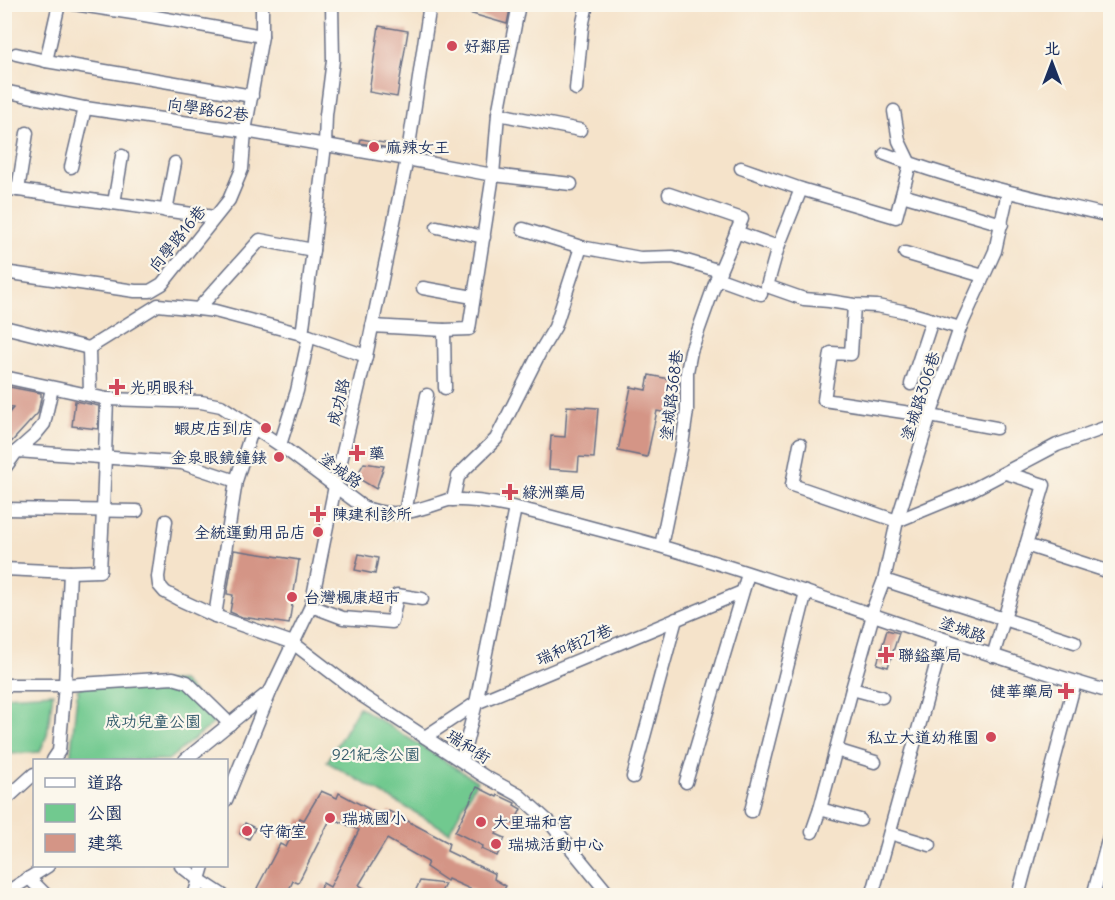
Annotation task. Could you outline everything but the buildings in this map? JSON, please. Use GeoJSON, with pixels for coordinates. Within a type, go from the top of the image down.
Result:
{"type":"FeatureCollection","features":[{"type":"Feature","properties":{"kind":"street"},"geometry":{"type":"LineString","coordinates":[[46,61],[58,4]]}},
{"type":"Feature","properties":{"kind":"street"},"geometry":{"type":"LineString","coordinates":[[74,4],[140,9],[262,36]]}},
{"type":"Feature","properties":{"kind":"street","name":"向學路16巷"},"geometry":{"type":"LineString","coordinates":[[4,272],[135,291],[150,291],[162,284],[229,200],[242,169],[245,131],[262,36],[262,4]]}},
{"type":"Feature","properties":{"kind":"street"},"geometry":{"type":"LineString","coordinates":[[280,446],[297,391],[305,335],[333,60],[332,4]]}},
{"type":"Feature","properties":{"kind":"street","name":"成功路"},"geometry":{"type":"LineString","coordinates":[[186,759],[271,690],[311,606],[407,159],[430,4]]}},
{"type":"Feature","properties":{"kind":"street"},"geometry":{"type":"LineString","coordinates":[[372,326],[469,329],[494,175],[498,114],[519,4]]}},
{"type":"Feature","properties":{"kind":"street"},"geometry":{"type":"LineString","coordinates":[[576,89],[582,27],[587,4]]}},
{"type":"Feature","properties":{"kind":"street"},"geometry":{"type":"LineString","coordinates":[[16,54],[252,96]]}},
{"type":"Feature","properties":{"kind":"street","name":"向學路62巷"},"geometry":{"type":"LineString","coordinates":[[4,91],[85,108],[245,131],[494,175],[572,184]]}},
{"type":"Feature","properties":{"kind":"street"},"geometry":{"type":"LineString","coordinates":[[71,168],[85,108]]}},
{"type":"Feature","properties":{"kind":"street"},"geometry":{"type":"LineString","coordinates":[[741,168],[801,189],[896,217],[910,164],[899,141],[894,111]]}},
{"type":"Feature","properties":{"kind":"street"},"geometry":{"type":"LineString","coordinates":[[498,114],[580,130]]}},
{"type":"Feature","properties":{"kind":"street"},"geometry":{"type":"LineString","coordinates":[[18,190],[27,133]]}},
{"type":"Feature","properties":{"kind":"street"},"geometry":{"type":"LineString","coordinates":[[885,154],[910,164],[1008,192],[1110,216]]}},
{"type":"Feature","properties":{"kind":"street"},"geometry":{"type":"LineString","coordinates":[[114,203],[122,156]]}},
{"type":"Feature","properties":{"kind":"street"},"geometry":{"type":"LineString","coordinates":[[166,211],[175,163]]}},
{"type":"Feature","properties":{"kind":"street"},"geometry":{"type":"LineString","coordinates":[[4,188],[214,217]]}},
{"type":"Feature","properties":{"kind":"street"},"geometry":{"type":"LineString","coordinates":[[801,189],[778,246],[767,286],[804,299],[902,310],[960,328]]}},
{"type":"Feature","properties":{"kind":"street","name":"塗城路306巷"},"geometry":{"type":"LineString","coordinates":[[812,832],[872,614],[884,580],[897,521],[960,328],[995,251],[1008,192]]}},
{"type":"Feature","properties":{"kind":"street","name":"塗城路368巷"},"geometry":{"type":"LineString","coordinates":[[661,546],[682,445],[687,411],[687,372],[691,351],[718,274],[742,219],[669,194]]}},
{"type":"Feature","properties":{"kind":"street"},"geometry":{"type":"LineString","coordinates":[[902,195],[1002,224]]}},
{"type":"Feature","properties":{"kind":"street"},"geometry":{"type":"LineString","coordinates":[[437,227],[484,237]]}},
{"type":"Feature","properties":{"kind":"street"},"geometry":{"type":"LineString","coordinates":[[523,229],[581,247],[640,258],[673,257],[761,294]]}},
{"type":"Feature","properties":{"kind":"street"},"geometry":{"type":"LineString","coordinates":[[736,232],[778,246]]}},
{"type":"Feature","properties":{"kind":"street"},"geometry":{"type":"LineString","coordinates":[[198,309],[260,240],[313,250]]}},
{"type":"Feature","properties":{"kind":"street"},"geometry":{"type":"LineString","coordinates":[[453,500],[458,477],[496,439],[555,327],[581,247]]}},
{"type":"Feature","properties":{"kind":"street"},"geometry":{"type":"LineString","coordinates":[[904,253],[983,276]]}},
{"type":"Feature","properties":{"kind":"street"},"geometry":{"type":"LineString","coordinates":[[423,288],[473,297]]}},
{"type":"Feature","properties":{"kind":"street"},"geometry":{"type":"LineString","coordinates":[[4,327],[89,348],[158,304],[215,311],[305,335],[366,356]]}},
{"type":"Feature","properties":{"kind":"street"},"geometry":{"type":"LineString","coordinates":[[854,305],[851,354],[831,353],[824,400],[996,428]]}},
{"type":"Feature","properties":{"kind":"street"},"geometry":{"type":"LineString","coordinates":[[911,384],[932,320]]}},
{"type":"Feature","properties":{"kind":"street"},"geometry":{"type":"LineString","coordinates":[[444,330],[445,388]]}},
{"type":"Feature","properties":{"kind":"street"},"geometry":{"type":"LineString","coordinates":[[89,348],[90,395]]}},
{"type":"Feature","properties":{"kind":"street","name":"塗城路"},"geometry":{"type":"LineString","coordinates":[[4,377],[107,399],[201,402],[221,406],[363,507],[378,511],[405,513],[453,500],[481,501],[515,508],[661,546],[806,592],[943,640],[1110,692]]}},
{"type":"Feature","properties":{"kind":"street"},"geometry":{"type":"LineString","coordinates":[[4,469],[17,451],[44,424],[52,388]]}},
{"type":"Feature","properties":{"kind":"street"},"geometry":{"type":"LineString","coordinates":[[405,513],[427,395]]}},
{"type":"Feature","properties":{"kind":"street"},"geometry":{"type":"LineString","coordinates":[[4,569],[100,571],[107,399]]}},
{"type":"Feature","properties":{"kind":"street"},"geometry":{"type":"LineString","coordinates":[[800,444],[792,485],[897,521],[970,491],[1057,445],[1110,427]]}},
{"type":"Feature","properties":{"kind":"street"},"geometry":{"type":"LineString","coordinates":[[215,616],[236,481],[253,428]]}},
{"type":"Feature","properties":{"kind":"street"},"geometry":{"type":"LineString","coordinates":[[17,451],[182,463],[236,481]]}},
{"type":"Feature","properties":{"kind":"street"},"geometry":{"type":"LineString","coordinates":[[993,656],[1044,485],[1006,473]]}},
{"type":"Feature","properties":{"kind":"street"},"geometry":{"type":"LineString","coordinates":[[462,760],[476,703],[515,508]]}},
{"type":"Feature","properties":{"kind":"street"},"geometry":{"type":"LineString","coordinates":[[4,509],[137,511]]}},
{"type":"Feature","properties":{"kind":"street","name":"瑞和街"},"geometry":{"type":"LineString","coordinates":[[166,521],[158,577],[159,585],[165,592],[215,616],[293,643],[361,695],[484,776],[519,795],[551,824],[610,896]]}},
{"type":"Feature","properties":{"kind":"street"},"geometry":{"type":"LineString","coordinates":[[1026,545],[1110,572]]}},
{"type":"Feature","properties":{"kind":"street"},"geometry":{"type":"LineString","coordinates":[[54,759],[59,751],[65,685],[70,572]]}},
{"type":"Feature","properties":{"kind":"street"},"geometry":{"type":"LineString","coordinates":[[686,782],[748,574]]}},
{"type":"Feature","properties":{"kind":"street"},"geometry":{"type":"LineString","coordinates":[[884,580],[1075,642]]}},
{"type":"Feature","properties":{"kind":"street","name":"瑞和街27巷"},"geometry":{"type":"LineString","coordinates":[[425,737],[476,703],[742,592]]}},
{"type":"Feature","properties":{"kind":"street"},"geometry":{"type":"LineString","coordinates":[[751,811],[806,592]]}},
{"type":"Feature","properties":{"kind":"street"},"geometry":{"type":"LineString","coordinates":[[311,606],[343,618],[392,622],[397,595],[422,599]]}},
{"type":"Feature","properties":{"kind":"street"},"geometry":{"type":"LineString","coordinates":[[633,777],[676,619]]}},
{"type":"Feature","properties":{"kind":"street"},"geometry":{"type":"LineString","coordinates":[[872,896],[943,640]]}},
{"type":"Feature","properties":{"kind":"street"},"geometry":{"type":"LineString","coordinates":[[4,685],[65,685],[173,678],[187,682],[230,724]]}},
{"type":"Feature","properties":{"kind":"street"},"geometry":{"type":"LineString","coordinates":[[1018,896],[1075,682]]}},
{"type":"Feature","properties":{"kind":"street"},"geometry":{"type":"LineString","coordinates":[[852,689],[882,698]]}},
{"type":"Feature","properties":{"kind":"street"},"geometry":{"type":"LineString","coordinates":[[228,795],[271,690]]}},
{"type":"Feature","properties":{"kind":"street"},"geometry":{"type":"LineString","coordinates":[[836,750],[875,762]]}},
{"type":"Feature","properties":{"kind":"street"},"geometry":{"type":"LineString","coordinates":[[4,801],[33,775]]}},
{"type":"Feature","properties":{"kind":"street"},"geometry":{"type":"LineString","coordinates":[[820,809],[860,820]]}},
{"type":"Feature","properties":{"kind":"street"},"geometry":{"type":"LineString","coordinates":[[890,833],[930,845]]}},
{"type":"Feature","properties":{"kind":"street"},"geometry":{"type":"LineString","coordinates":[[1093,896],[1110,833]]}},
{"type":"Feature","properties":{"kind":"street"},"geometry":{"type":"LineString","coordinates":[[4,894],[46,867]]}},
{"type":"Feature","properties":{"kind":"street"},"geometry":{"type":"LineString","coordinates":[[183,867],[224,896]]}},
{"type":"Feature","properties":{"kind":"street"},"geometry":{"type":"LineString","coordinates":[[194,896],[203,867]]}},
{"type":"Feature","properties":{"kind":"street"},"geometry":{"type":"LineString","coordinates":[[29,878],[47,896]]}},
{"type":"Feature","properties":{"kind":"green space","name":"成功兒童公園"},"geometry":{"type":"Polygon","coordinates":[[[182,681],[219,719],[169,759],[70,759],[79,693],[77,690],[86,683],[182,681]]]}},
{"type":"Feature","properties":{"kind":"green space"},"geometry":{"type":"Polygon","coordinates":[[[53,693],[47,735],[40,752],[9,754],[5,752],[5,696],[53,693]]]}},
{"type":"Feature","properties":{"kind":"green space","name":"921紀念公園"},"geometry":{"type":"Polygon","coordinates":[[[359,707],[477,781],[449,832],[327,762],[359,707]]]}},
{"type":"Feature","properties":{"kind":"place","name":"好鄰居"},"geometry":{"type":"Point","coordinates":[452,46]}},
{"type":"Feature","properties":{"kind":"place","name":"麻辣女王"},"geometry":{"type":"Point","coordinates":[374,147]}},
{"type":"Feature","properties":{"kind":"place","name":"光明眼科"},"geometry":{"type":"Point","coordinates":[117,387]}},
{"type":"Feature","properties":{"kind":"place","name":"蝦皮店到店"},"geometry":{"type":"Point","coordinates":[266,428]}},
{"type":"Feature","properties":{"kind":"place","name":"藥"},"geometry":{"type":"Point","coordinates":[357,453]}},
{"type":"Feature","properties":{"kind":"place","name":"金泉眼鏡鐘錶"},"geometry":{"type":"Point","coordinates":[279,457]}},
{"type":"Feature","properties":{"kind":"place","name":"綠洲藥局"},"geometry":{"type":"Point","coordinates":[510,492]}},
{"type":"Feature","properties":{"kind":"place","name":"陳建利診所"},"geometry":{"type":"Point","coordinates":[318,514]}},
{"type":"Feature","properties":{"kind":"place","name":"全統運動用品店"},"geometry":{"type":"Point","coordinates":[318,532]}},
{"type":"Feature","properties":{"kind":"place","name":"台灣楓康超市"},"geometry":{"type":"Point","coordinates":[292,597]}},
{"type":"Feature","properties":{"kind":"place","name":"聯鎰藥局"},"geometry":{"type":"Point","coordinates":[886,655]}},
{"type":"Feature","properties":{"kind":"place","name":"健華藥局"},"geometry":{"type":"Point","coordinates":[1066,691]}},
{"type":"Feature","properties":{"kind":"place","name":"私立大道幼稚園"},"geometry":{"type":"Point","coordinates":[991,737]}},
{"type":"Feature","properties":{"kind":"place","name":"瑞城國小"},"geometry":{"type":"Point","coordinates":[330,818]}},
{"type":"Feature","properties":{"kind":"place","name":"大里瑞和宮"},"geometry":{"type":"Point","coordinates":[481,822]}},
{"type":"Feature","properties":{"kind":"place","name":"守衛室"},"geometry":{"type":"Point","coordinates":[247,831]}},
{"type":"Feature","properties":{"kind":"place","name":"瑞城活動中心"},"geometry":{"type":"Point","coordinates":[496,844]}}]}
